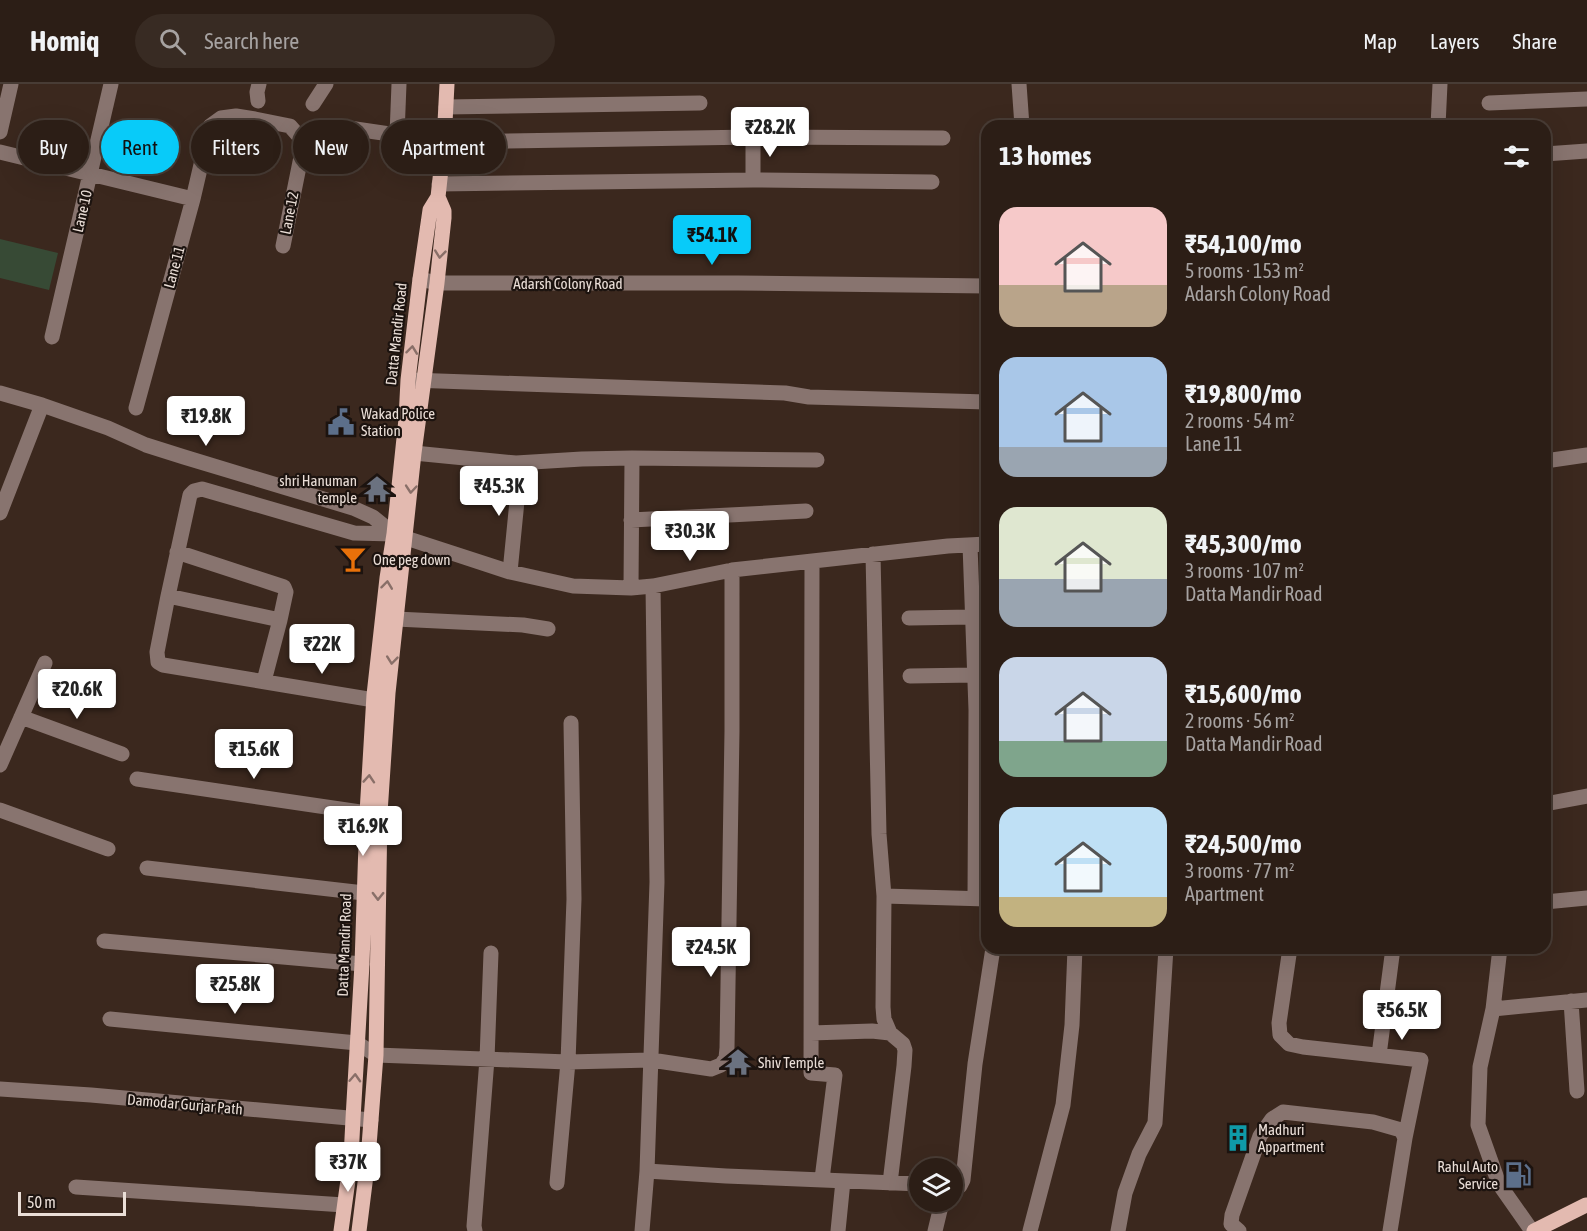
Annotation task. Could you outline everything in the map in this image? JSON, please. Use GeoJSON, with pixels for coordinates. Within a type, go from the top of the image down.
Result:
{"type":"FeatureCollection","features":[{"type":"Feature","properties":{"kind":"main road","name":"Datta Mandir Road"},"geometry":{"type":"LineString","coordinates":[[445,120],[447,84]]}},
{"type":"Feature","properties":{"kind":"main road","name":"Datta Mandir Road"},"geometry":{"type":"LineString","coordinates":[[341,1231],[351,1158],[374,700],[387,578],[400,536],[414,453],[420,279],[430,210],[439,191],[441,174]]}},
{"type":"Feature","properties":{"kind":"main road","name":"Datta Mandir Road"},"geometry":{"type":"LineString","coordinates":[[359,1231],[376,1055],[380,813],[388,693],[396,619],[406,419],[437,283],[444,211],[439,191]]}},
{"type":"Feature","properties":{"kind":"main road"},"geometry":{"type":"LineString","coordinates":[[1533,1231],[1587,1204]]}},
{"type":"Feature","properties":{"kind":"main road"},"geometry":{"type":"LineString","coordinates":[[1555,1231],[1587,1204]]}},
{"type":"Feature","properties":{"kind":"street"},"geometry":{"type":"LineString","coordinates":[[0,132],[11,84]]}},
{"type":"Feature","properties":{"kind":"street","name":"Lane 10"},"geometry":{"type":"LineString","coordinates":[[52,337],[111,84]]}},
{"type":"Feature","properties":{"kind":"street"},"geometry":{"type":"LineString","coordinates":[[258,101],[259,84]]}},
{"type":"Feature","properties":{"kind":"street"},"geometry":{"type":"LineString","coordinates":[[313,104],[326,84]]}},
{"type":"Feature","properties":{"kind":"street"},"geometry":{"type":"LineString","coordinates":[[398,120],[399,84]]}},
{"type":"Feature","properties":{"kind":"street"},"geometry":{"type":"LineString","coordinates":[[1018,84],[1021,120]]}},
{"type":"Feature","properties":{"kind":"street"},"geometry":{"type":"LineString","coordinates":[[1438,120],[1440,84]]}},
{"type":"Feature","properties":{"kind":"street"},"geometry":{"type":"LineString","coordinates":[[1489,103],[1587,99]]}},
{"type":"Feature","properties":{"kind":"street"},"geometry":{"type":"LineString","coordinates":[[446,107],[700,103]]}},
{"type":"Feature","properties":{"kind":"street","name":"Lane 12"},"geometry":{"type":"LineString","coordinates":[[218,120],[236,116],[260,120]]}},
{"type":"Feature","properties":{"kind":"street","name":"Lane 12"},"geometry":{"type":"LineString","coordinates":[[281,124],[290,126],[304,142],[283,246]]}},
{"type":"Feature","properties":{"kind":"street"},"geometry":{"type":"LineString","coordinates":[[753,137],[753,180]]}},
{"type":"Feature","properties":{"kind":"street"},"geometry":{"type":"LineString","coordinates":[[506,141],[753,137],[943,138]]}},
{"type":"Feature","properties":{"kind":"street"},"geometry":{"type":"LineString","coordinates":[[1551,154],[1587,151]]}},
{"type":"Feature","properties":{"kind":"street"},"geometry":{"type":"LineString","coordinates":[[0,152],[193,199]]}},
{"type":"Feature","properties":{"kind":"street","name":"Lane 11"},"geometry":{"type":"LineString","coordinates":[[136,408],[199,174]]}},
{"type":"Feature","properties":{"kind":"street"},"geometry":{"type":"LineString","coordinates":[[439,191],[753,180],[932,182]]}},
{"type":"Feature","properties":{"kind":"street","name":"Adarsh Colony Road"},"geometry":{"type":"LineString","coordinates":[[420,279],[437,283],[981,286]]}},
{"type":"Feature","properties":{"kind":"street"},"geometry":{"type":"LineString","coordinates":[[415,381],[981,402]]}},
{"type":"Feature","properties":{"kind":"street"},"geometry":{"type":"LineString","coordinates":[[0,393],[108,428],[146,445],[353,508],[373,517],[400,536]]}},
{"type":"Feature","properties":{"kind":"street"},"geometry":{"type":"LineString","coordinates":[[0,513],[42,405]]}},
{"type":"Feature","properties":{"kind":"street"},"geometry":{"type":"LineString","coordinates":[[414,453],[516,463],[632,458],[817,460]]}},
{"type":"Feature","properties":{"kind":"street"},"geometry":{"type":"LineString","coordinates":[[1551,460],[1587,455]]}},
{"type":"Feature","properties":{"kind":"street"},"geometry":{"type":"LineString","coordinates":[[631,588],[632,458]]}},
{"type":"Feature","properties":{"kind":"street"},"geometry":{"type":"LineString","coordinates":[[510,572],[517,501],[516,463]]}},
{"type":"Feature","properties":{"kind":"street"},"geometry":{"type":"LineString","coordinates":[[374,700],[163,666],[158,662],[157,651],[190,495],[198,489],[354,533],[400,536],[510,572],[573,586],[631,588],[653,586],[732,570],[981,544]]}},
{"type":"Feature","properties":{"kind":"street"},"geometry":{"type":"LineString","coordinates":[[631,520],[806,511]]}},
{"type":"Feature","properties":{"kind":"street"},"geometry":{"type":"LineString","coordinates":[[884,896],[981,899],[970,545]]}},
{"type":"Feature","properties":{"kind":"street"},"geometry":{"type":"LineString","coordinates":[[177,552],[284,587],[286,592],[264,681]]}},
{"type":"Feature","properties":{"kind":"street"},"geometry":{"type":"LineString","coordinates":[[873,554],[879,834],[884,896],[884,1019],[890,1033],[903,1044],[905,1050],[890,1183]]}},
{"type":"Feature","properties":{"kind":"street"},"geometry":{"type":"LineString","coordinates":[[812,562],[811,1073],[835,1075],[822,1179]]}},
{"type":"Feature","properties":{"kind":"street"},"geometry":{"type":"LineString","coordinates":[[110,1019],[357,1043],[376,1055],[568,1062],[651,1060],[711,1069],[721,1065],[726,1058],[732,731],[732,570]]}},
{"type":"Feature","properties":{"kind":"street"},"geometry":{"type":"LineString","coordinates":[[642,1231],[647,1171],[657,882],[653,586]]}},
{"type":"Feature","properties":{"kind":"street"},"geometry":{"type":"LineString","coordinates":[[168,596],[280,620]]}},
{"type":"Feature","properties":{"kind":"street"},"geometry":{"type":"LineString","coordinates":[[909,618],[973,617]]}},
{"type":"Feature","properties":{"kind":"street"},"geometry":{"type":"LineString","coordinates":[[396,619],[524,625],[548,629]]}},
{"type":"Feature","properties":{"kind":"street"},"geometry":{"type":"LineString","coordinates":[[0,765],[45,663]]}},
{"type":"Feature","properties":{"kind":"street"},"geometry":{"type":"LineString","coordinates":[[910,676],[975,675]]}},
{"type":"Feature","properties":{"kind":"street"},"geometry":{"type":"LineString","coordinates":[[21,717],[122,753]]}},
{"type":"Feature","properties":{"kind":"street"},"geometry":{"type":"LineString","coordinates":[[557,1183],[568,1062],[574,899],[571,723]]}},
{"type":"Feature","properties":{"kind":"street"},"geometry":{"type":"LineString","coordinates":[[137,779],[367,813]]}},
{"type":"Feature","properties":{"kind":"street"},"geometry":{"type":"LineString","coordinates":[[1551,803],[1587,796]]}},
{"type":"Feature","properties":{"kind":"street"},"geometry":{"type":"LineString","coordinates":[[0,810],[108,849]]}},
{"type":"Feature","properties":{"kind":"street"},"geometry":{"type":"LineString","coordinates":[[147,868],[364,893]]}},
{"type":"Feature","properties":{"kind":"street"},"geometry":{"type":"LineString","coordinates":[[1551,901],[1587,898]]}},
{"type":"Feature","properties":{"kind":"street"},"geometry":{"type":"LineString","coordinates":[[104,941],[362,964]]}},
{"type":"Feature","properties":{"kind":"street"},"geometry":{"type":"LineString","coordinates":[[475,1231],[487,1059],[491,954]]}},
{"type":"Feature","properties":{"kind":"street"},"geometry":{"type":"LineString","coordinates":[[963,1180],[975,1064],[992,954]]}},
{"type":"Feature","properties":{"kind":"street"},"geometry":{"type":"LineString","coordinates":[[1030,1231],[1063,1105],[1072,1025],[1074,954]]}},
{"type":"Feature","properties":{"kind":"street"},"geometry":{"type":"LineString","coordinates":[[1118,1231],[1125,1193],[1139,1154],[1155,1123],[1166,954]]}},
{"type":"Feature","properties":{"kind":"street"},"geometry":{"type":"LineString","coordinates":[[1289,954],[1279,1023],[1280,1035],[1289,1044],[1421,1060],[1389,1231]]}},
{"type":"Feature","properties":{"kind":"street"},"geometry":{"type":"LineString","coordinates":[[1379,1055],[1392,954]]}},
{"type":"Feature","properties":{"kind":"street"},"geometry":{"type":"LineString","coordinates":[[1499,954],[1493,1009],[1480,1067],[1478,1125],[1499,1184],[1533,1231]]}},
{"type":"Feature","properties":{"kind":"street"},"geometry":{"type":"LineString","coordinates":[[1493,1009],[1587,1000]]}},
{"type":"Feature","properties":{"kind":"street"},"geometry":{"type":"LineString","coordinates":[[1571,1001],[1577,1091]]}},
{"type":"Feature","properties":{"kind":"street"},"geometry":{"type":"LineString","coordinates":[[811,1034],[872,1031],[890,1033]]}},
{"type":"Feature","properties":{"kind":"street","name":"Damodar Gurjar Path"},"geometry":{"type":"LineString","coordinates":[[0,1089],[371,1120]]}},
{"type":"Feature","properties":{"kind":"street"},"geometry":{"type":"LineString","coordinates":[[1239,1231],[1231,1224],[1232,1215],[1260,1136],[1272,1119],[1283,1113],[1374,1122],[1401,1130],[1405,1138]]}},
{"type":"Feature","properties":{"kind":"street"},"geometry":{"type":"LineString","coordinates":[[647,1171],[909,1184]]}},
{"type":"Feature","properties":{"kind":"street"},"geometry":{"type":"LineString","coordinates":[[838,1231],[843,1180]]}},
{"type":"Feature","properties":{"kind":"street"},"geometry":{"type":"LineString","coordinates":[[75,1187],[344,1205]]}},
{"type":"Feature","properties":{"kind":"street"},"geometry":{"type":"LineString","coordinates":[[934,1231],[939,1212]]}},
{"type":"Feature","properties":{"kind":"green space"},"geometry":{"type":"Polygon","coordinates":[[[0,239],[58,253],[49,290],[0,278],[0,239]]]}},
{"type":"Feature","properties":{"kind":"place","name":"Wakad Police Station"},"geometry":{"type":"Point","coordinates":[341,422]}},
{"type":"Feature","properties":{"kind":"place","name":"shri Hanuman temple"},"geometry":{"type":"Point","coordinates":[377,489]}},
{"type":"Feature","properties":{"kind":"place","name":"One peg down"},"geometry":{"type":"Point","coordinates":[353,559]}},
{"type":"Feature","properties":{"kind":"place","name":"Shiv Temple"},"geometry":{"type":"Point","coordinates":[738,1062]}},
{"type":"Feature","properties":{"kind":"place","name":"Madhuri Appartment"},"geometry":{"type":"Point","coordinates":[1238,1138]}},
{"type":"Feature","properties":{"kind":"place","name":"Rahul Auto Service"},"geometry":{"type":"Point","coordinates":[1518,1175]}}]}
